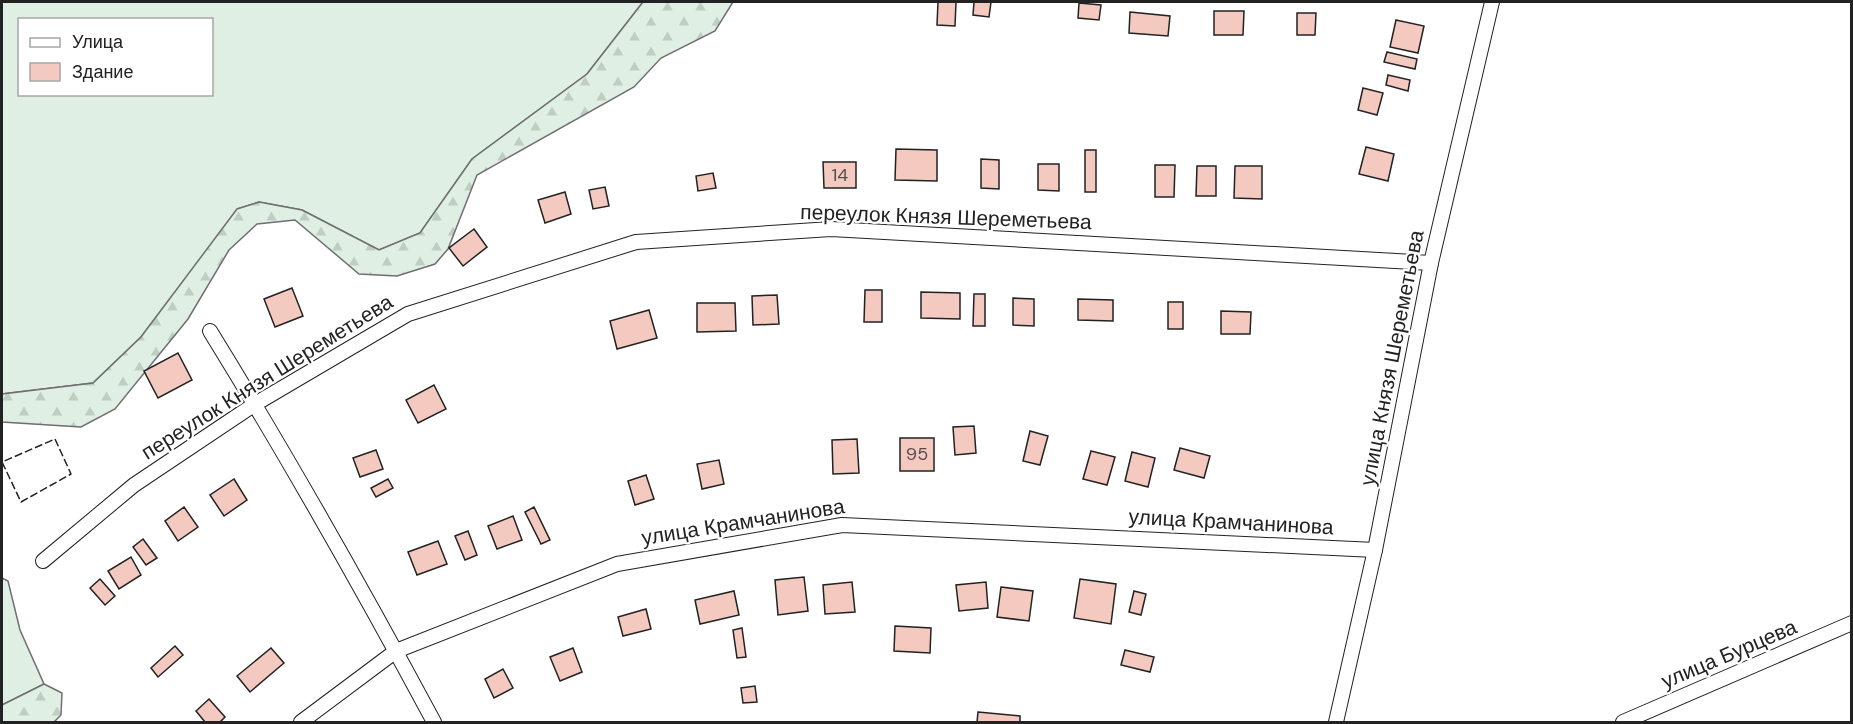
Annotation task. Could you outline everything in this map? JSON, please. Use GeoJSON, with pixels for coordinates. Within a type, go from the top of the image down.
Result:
{"type":"FeatureCollection","features":[{"type":"Feature","properties":{"kind":"street","name":"улица Князя Шереметьева"},"geometry":{"type":"LineString","coordinates":[[1336,723],[1375,549],[1431,263],[1492,2]]}},
{"type":"Feature","properties":{"kind":"street","name":"переулок Князя Шереметьева"},"geometry":{"type":"LineString","coordinates":[[44,561],[134,485],[255,405],[408,314],[636,242],[831,229],[1431,263]]}},
{"type":"Feature","properties":{"kind":"street"},"geometry":{"type":"LineString","coordinates":[[210,331],[396,651],[434,723]]}},
{"type":"Feature","properties":{"kind":"street","name":"улица Крамчанинова"},"geometry":{"type":"LineString","coordinates":[[302,723],[396,651],[617,564],[842,525],[1375,549]]}},
{"type":"Feature","properties":{"kind":"street","name":"улица Бурцева"},"geometry":{"type":"LineString","coordinates":[[1623,723],[1851,622]]}},
{"type":"Feature","properties":{"kind":"green space"},"geometry":{"type":"Polygon","coordinates":[[[2,2],[643,2],[587,74],[472,159],[420,233],[379,250],[302,210],[259,202],[238,209],[141,337],[93,383],[2,394],[2,2]]]}},
{"type":"Feature","properties":{"kind":"green space"},"geometry":{"type":"Polygon","coordinates":[[[643,2],[733,2],[715,31],[661,58],[634,87],[477,175],[448,249],[435,264],[397,276],[359,274],[295,220],[257,224],[229,250],[188,319],[115,409],[81,427],[2,422],[2,394],[93,383],[141,337],[237,209],[259,202],[302,210],[379,250],[420,233],[472,159],[587,74],[643,2]]]}},
{"type":"Feature","properties":{"kind":"green space"},"geometry":{"type":"Polygon","coordinates":[[[2,578],[8,581],[20,630],[44,684],[2,705],[2,578]]]}},
{"type":"Feature","properties":{"kind":"green space"},"geometry":{"type":"Polygon","coordinates":[[[44,684],[62,693],[61,715],[54,722],[2,722],[2,705],[44,684]]]}},
{"type":"Feature","properties":{"kind":"building"},"geometry":{"type":"Polygon","coordinates":[[[938,2],[956,2],[955,26],[937,25],[938,2]]]}},
{"type":"Feature","properties":{"kind":"building"},"geometry":{"type":"Polygon","coordinates":[[[974,2],[991,2],[989,17],[973,15],[974,2]]]}},
{"type":"Feature","properties":{"kind":"building"},"geometry":{"type":"Polygon","coordinates":[[[1079,3],[1101,5],[1099,20],[1078,18],[1079,3]]]}},
{"type":"Feature","properties":{"kind":"building"},"geometry":{"type":"Polygon","coordinates":[[[1214,11],[1244,11],[1243,35],[1214,35],[1214,11]]]}},
{"type":"Feature","properties":{"kind":"building"},"geometry":{"type":"Polygon","coordinates":[[[1130,12],[1170,16],[1168,36],[1129,33],[1130,12]]]}},
{"type":"Feature","properties":{"kind":"building"},"geometry":{"type":"Polygon","coordinates":[[[1297,13],[1316,13],[1315,35],[1297,35],[1297,13]]]}},
{"type":"Feature","properties":{"kind":"building"},"geometry":{"type":"Polygon","coordinates":[[[1396,20],[1424,26],[1418,53],[1390,47],[1396,20]]]}},
{"type":"Feature","properties":{"kind":"building"},"geometry":{"type":"Polygon","coordinates":[[[1387,52],[1417,59],[1415,69],[1384,62],[1387,52]]]}},
{"type":"Feature","properties":{"kind":"building"},"geometry":{"type":"Polygon","coordinates":[[[1388,75],[1410,80],[1408,91],[1386,85],[1388,75]]]}},
{"type":"Feature","properties":{"kind":"building"},"geometry":{"type":"Polygon","coordinates":[[[1363,88],[1383,93],[1377,115],[1358,110],[1363,88]]]}},
{"type":"Feature","properties":{"kind":"building"},"geometry":{"type":"Polygon","coordinates":[[[1366,147],[1394,154],[1388,181],[1359,174],[1366,147]]]}},
{"type":"Feature","properties":{"kind":"building"},"geometry":{"type":"Polygon","coordinates":[[[896,149],[937,150],[937,181],[895,180],[896,149]]]}},
{"type":"Feature","properties":{"kind":"building"},"geometry":{"type":"Polygon","coordinates":[[[1085,150],[1096,150],[1096,192],[1085,192],[1085,150]]]}},
{"type":"Feature","properties":{"kind":"building"},"geometry":{"type":"Polygon","coordinates":[[[981,159],[999,160],[999,189],[981,188],[981,159]]]}},
{"type":"Feature","properties":{"kind":"building"},"geometry":{"type":"Polygon","coordinates":[[[823,162],[856,162],[856,188],[824,188],[823,162]]]}},
{"type":"Feature","properties":{"kind":"building"},"geometry":{"type":"Polygon","coordinates":[[[1038,164],[1059,164],[1059,191],[1038,190],[1038,164]]]}},
{"type":"Feature","properties":{"kind":"building"},"geometry":{"type":"Polygon","coordinates":[[[1155,165],[1175,165],[1174,197],[1155,197],[1155,165]]]}},
{"type":"Feature","properties":{"kind":"building"},"geometry":{"type":"Polygon","coordinates":[[[1197,166],[1216,166],[1216,196],[1196,196],[1197,166]]]}},
{"type":"Feature","properties":{"kind":"building"},"geometry":{"type":"Polygon","coordinates":[[[1235,166],[1262,166],[1262,199],[1234,198],[1235,166]]]}},
{"type":"Feature","properties":{"kind":"building"},"geometry":{"type":"Polygon","coordinates":[[[713,173],[716,188],[698,191],[696,176],[713,173]]]}},
{"type":"Feature","properties":{"kind":"building"},"geometry":{"type":"Polygon","coordinates":[[[605,187],[609,206],[593,209],[589,190],[605,187]]]}},
{"type":"Feature","properties":{"kind":"building"},"geometry":{"type":"Polygon","coordinates":[[[565,192],[571,214],[545,223],[538,200],[565,192]]]}},
{"type":"Feature","properties":{"kind":"building"},"geometry":{"type":"Polygon","coordinates":[[[474,229],[487,247],[463,266],[449,248],[474,229]]]}},
{"type":"Feature","properties":{"kind":"building"},"geometry":{"type":"Polygon","coordinates":[[[292,288],[303,316],[275,327],[264,299],[292,288]]]}},
{"type":"Feature","properties":{"kind":"building"},"geometry":{"type":"Polygon","coordinates":[[[865,290],[882,290],[882,322],[864,322],[865,290]]]}},
{"type":"Feature","properties":{"kind":"building"},"geometry":{"type":"Polygon","coordinates":[[[921,292],[960,293],[960,319],[921,318],[921,292]]]}},
{"type":"Feature","properties":{"kind":"building"},"geometry":{"type":"Polygon","coordinates":[[[974,294],[985,294],[985,326],[973,326],[974,294]]]}},
{"type":"Feature","properties":{"kind":"building"},"geometry":{"type":"Polygon","coordinates":[[[777,295],[779,324],[753,325],[752,296],[777,295]]]}},
{"type":"Feature","properties":{"kind":"building"},"geometry":{"type":"Polygon","coordinates":[[[1013,298],[1034,299],[1034,326],[1013,325],[1013,298]]]}},
{"type":"Feature","properties":{"kind":"building"},"geometry":{"type":"Polygon","coordinates":[[[1078,299],[1113,300],[1113,321],[1078,320],[1078,299]]]}},
{"type":"Feature","properties":{"kind":"building"},"geometry":{"type":"Polygon","coordinates":[[[1168,302],[1183,302],[1183,329],[1168,329],[1168,302]]]}},
{"type":"Feature","properties":{"kind":"building"},"geometry":{"type":"Polygon","coordinates":[[[697,303],[735,303],[736,331],[697,332],[697,303]]]}},
{"type":"Feature","properties":{"kind":"building"},"geometry":{"type":"Polygon","coordinates":[[[649,310],[657,338],[617,349],[610,321],[649,310]]]}},
{"type":"Feature","properties":{"kind":"building"},"geometry":{"type":"Polygon","coordinates":[[[1221,311],[1251,312],[1250,334],[1221,334],[1221,311]]]}},
{"type":"Feature","properties":{"kind":"building"},"geometry":{"type":"Polygon","coordinates":[[[178,353],[192,380],[158,398],[144,371],[178,353]]]}},
{"type":"Feature","properties":{"kind":"building"},"geometry":{"type":"Polygon","coordinates":[[[434,385],[446,409],[418,423],[406,400],[434,385]]]}},
{"type":"Feature","properties":{"kind":"building"},"geometry":{"type":"Polygon","coordinates":[[[974,426],[976,453],[955,455],[953,427],[974,426]]]}},
{"type":"Feature","properties":{"kind":"building"},"geometry":{"type":"Polygon","coordinates":[[[1030,431],[1048,436],[1040,465],[1023,461],[1030,431]]]}},
{"type":"Feature","properties":{"kind":"building"},"geometry":{"type":"Polygon","coordinates":[[[900,438],[934,438],[934,471],[900,471],[900,438]]]}},
{"type":"Feature","properties":{"kind":"building"},"geometry":{"type":"Polygon","coordinates":[[[857,439],[859,473],[833,474],[832,440],[857,439]]]}},
{"type":"Feature","properties":{"kind":"building"},"geometry":{"type":"Polygon","coordinates":[[[1180,448],[1210,456],[1204,478],[1174,470],[1180,448]]]}},
{"type":"Feature","properties":{"kind":"building"},"geometry":{"type":"Polygon","coordinates":[[[376,450],[383,469],[360,477],[353,458],[376,450]]]}},
{"type":"Feature","properties":{"kind":"building"},"geometry":{"type":"Polygon","coordinates":[[[1091,451],[1115,457],[1107,485],[1083,479],[1091,451]]]}},
{"type":"Feature","properties":{"kind":"building"},"geometry":{"type":"Polygon","coordinates":[[[1132,452],[1155,458],[1148,487],[1125,481],[1132,452]]]}},
{"type":"Feature","properties":{"kind":"building"},"geometry":{"type":"Polygon","coordinates":[[[719,460],[724,484],[702,489],[697,464],[719,460]]]}},
{"type":"Feature","properties":{"kind":"building"},"geometry":{"type":"Polygon","coordinates":[[[646,475],[654,499],[635,505],[628,481],[646,475]]]}},
{"type":"Feature","properties":{"kind":"building"},"geometry":{"type":"Polygon","coordinates":[[[234,479],[247,500],[224,516],[210,495],[234,479]]]}},
{"type":"Feature","properties":{"kind":"building"},"geometry":{"type":"Polygon","coordinates":[[[388,479],[393,488],[376,497],[371,488],[388,479]]]}},
{"type":"Feature","properties":{"kind":"building"},"geometry":{"type":"Polygon","coordinates":[[[184,507],[198,527],[178,541],[165,521],[184,507]]]}},
{"type":"Feature","properties":{"kind":"building"},"geometry":{"type":"Polygon","coordinates":[[[534,507],[550,540],[541,544],[525,512],[534,507]]]}},
{"type":"Feature","properties":{"kind":"building"},"geometry":{"type":"Polygon","coordinates":[[[513,516],[522,540],[497,549],[488,526],[513,516]]]}},
{"type":"Feature","properties":{"kind":"building"},"geometry":{"type":"Polygon","coordinates":[[[468,531],[477,555],[465,560],[455,536],[468,531]]]}},
{"type":"Feature","properties":{"kind":"building"},"geometry":{"type":"Polygon","coordinates":[[[143,539],[157,558],[146,565],[133,547],[143,539]]]}},
{"type":"Feature","properties":{"kind":"building"},"geometry":{"type":"Polygon","coordinates":[[[438,541],[447,564],[417,575],[408,552],[438,541]]]}},
{"type":"Feature","properties":{"kind":"building"},"geometry":{"type":"Polygon","coordinates":[[[131,557],[141,575],[119,589],[108,571],[131,557]]]}},
{"type":"Feature","properties":{"kind":"building"},"geometry":{"type":"Polygon","coordinates":[[[804,577],[808,611],[778,615],[775,580],[804,577]]]}},
{"type":"Feature","properties":{"kind":"building"},"geometry":{"type":"Polygon","coordinates":[[[100,579],[115,596],[105,605],[90,588],[100,579]]]}},
{"type":"Feature","properties":{"kind":"building"},"geometry":{"type":"Polygon","coordinates":[[[1080,579],[1116,584],[1111,624],[1074,618],[1080,579]]]}},
{"type":"Feature","properties":{"kind":"building"},"geometry":{"type":"Polygon","coordinates":[[[852,582],[855,612],[825,614],[823,585],[852,582]]]}},
{"type":"Feature","properties":{"kind":"building"},"geometry":{"type":"Polygon","coordinates":[[[986,582],[988,608],[959,611],[956,585],[986,582]]]}},
{"type":"Feature","properties":{"kind":"building"},"geometry":{"type":"Polygon","coordinates":[[[1001,587],[1033,591],[1029,621],[997,617],[1001,587]]]}},
{"type":"Feature","properties":{"kind":"building"},"geometry":{"type":"Polygon","coordinates":[[[734,591],[739,615],[700,624],[695,600],[734,591]]]}},
{"type":"Feature","properties":{"kind":"building"},"geometry":{"type":"Polygon","coordinates":[[[1134,591],[1146,594],[1141,615],[1129,612],[1134,591]]]}},
{"type":"Feature","properties":{"kind":"building"},"geometry":{"type":"Polygon","coordinates":[[[646,609],[651,629],[623,636],[618,617],[646,609]]]}},
{"type":"Feature","properties":{"kind":"building"},"geometry":{"type":"Polygon","coordinates":[[[895,626],[931,628],[930,653],[894,651],[895,626]]]}},
{"type":"Feature","properties":{"kind":"building"},"geometry":{"type":"Polygon","coordinates":[[[742,628],[746,657],[737,658],[733,630],[742,628]]]}},
{"type":"Feature","properties":{"kind":"building"},"geometry":{"type":"Polygon","coordinates":[[[175,646],[183,655],[158,677],[151,668],[175,646]]]}},
{"type":"Feature","properties":{"kind":"building"},"geometry":{"type":"Polygon","coordinates":[[[271,648],[284,663],[250,692],[237,676],[271,648]]]}},
{"type":"Feature","properties":{"kind":"building"},"geometry":{"type":"Polygon","coordinates":[[[573,648],[582,672],[560,681],[550,657],[573,648]]]}},
{"type":"Feature","properties":{"kind":"building"},"geometry":{"type":"Polygon","coordinates":[[[1125,650],[1154,657],[1150,672],[1121,665],[1125,650]]]}},
{"type":"Feature","properties":{"kind":"building"},"geometry":{"type":"Polygon","coordinates":[[[503,669],[513,688],[494,698],[485,679],[503,669]]]}},
{"type":"Feature","properties":{"kind":"building"},"geometry":{"type":"Polygon","coordinates":[[[755,686],[757,702],[743,703],[741,688],[755,686]]]}},
{"type":"Feature","properties":{"kind":"building"},"geometry":{"type":"Polygon","coordinates":[[[209,699],[225,717],[220,722],[205,722],[196,711],[209,699]]]}},
{"type":"Feature","properties":{"kind":"building"},"geometry":{"type":"Polygon","coordinates":[[[978,712],[1020,716],[1020,722],[977,722],[978,712]]]}},
{"type":"Feature","properties":{"kind":"fence"},"geometry":{"type":"LineString","coordinates":[[55,439],[71,474],[21,502],[2,462],[55,439]]}}]}
